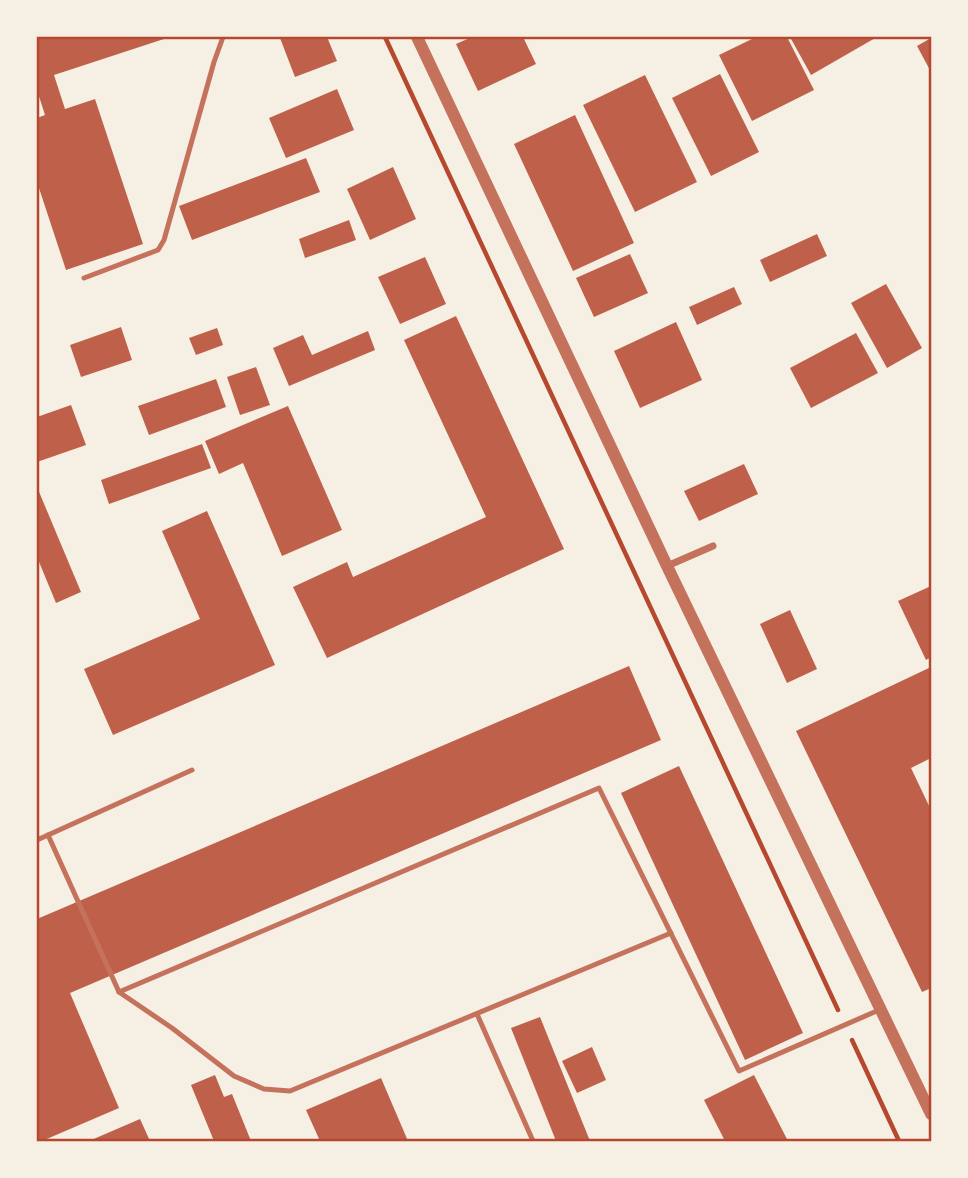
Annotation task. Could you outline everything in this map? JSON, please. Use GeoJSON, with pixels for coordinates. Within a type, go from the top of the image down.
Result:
{"type":"FeatureCollection","features":[{"type":"Feature","properties":{"kind":"street"},"geometry":{"type":"LineString","coordinates":[[417,37],[667,566],[931,1114]]}},
{"type":"Feature","properties":{"kind":"street"},"geometry":{"type":"LineString","coordinates":[[667,566],[712,547]]}},
{"type":"Feature","properties":{"kind":"lane"},"geometry":{"type":"LineString","coordinates":[[84,278],[158,250],[164,240],[223,37]]}},
{"type":"Feature","properties":{"kind":"lane"},"geometry":{"type":"LineString","coordinates":[[37,839],[192,770]]}},
{"type":"Feature","properties":{"kind":"lane"},"geometry":{"type":"LineString","coordinates":[[119,992],[598,788],[739,1071],[881,1009]]}},
{"type":"Feature","properties":{"kind":"lane"},"geometry":{"type":"LineString","coordinates":[[48,835],[119,992],[172,1028],[234,1076],[264,1089],[290,1091],[671,933]]}},
{"type":"Feature","properties":{"kind":"lane"},"geometry":{"type":"LineString","coordinates":[[477,1014],[533,1141]]}},
{"type":"Feature","properties":{"kind":"path"},"geometry":{"type":"LineString","coordinates":[[385,37],[899,1141]]}},
{"type":"Feature","properties":{"kind":"building"},"geometry":{"type":"Polygon","coordinates":[[[37,37],[170,37],[54,75],[65,109],[95,99],[143,244],[66,270],[37,182],[37,118],[45,115],[37,90],[37,37]]]}},
{"type":"Feature","properties":{"kind":"building"},"geometry":{"type":"Polygon","coordinates":[[[327,37],[337,61],[295,77],[280,38],[327,37]]]}},
{"type":"Feature","properties":{"kind":"building"},"geometry":{"type":"Polygon","coordinates":[[[472,37],[523,37],[536,64],[478,91],[456,44],[472,37]]]}},
{"type":"Feature","properties":{"kind":"building"},"geometry":{"type":"Polygon","coordinates":[[[756,37],[787,37],[814,90],[752,121],[719,55],[756,37]]]}},
{"type":"Feature","properties":{"kind":"building"},"geometry":{"type":"Polygon","coordinates":[[[790,37],[877,37],[811,75],[790,37]]]}},
{"type":"Feature","properties":{"kind":"building"},"geometry":{"type":"Polygon","coordinates":[[[931,38],[931,72],[917,46],[931,38]]]}},
{"type":"Feature","properties":{"kind":"building"},"geometry":{"type":"Polygon","coordinates":[[[720,74],[759,152],[711,176],[672,98],[720,74]]]}},
{"type":"Feature","properties":{"kind":"building"},"geometry":{"type":"Polygon","coordinates":[[[645,75],[697,182],[635,212],[583,105],[645,75]]]}},
{"type":"Feature","properties":{"kind":"building"},"geometry":{"type":"Polygon","coordinates":[[[337,89],[354,130],[286,158],[269,118],[337,89]]]}},
{"type":"Feature","properties":{"kind":"building"},"geometry":{"type":"Polygon","coordinates":[[[575,115],[634,243],[573,271],[514,144],[575,115]]]}},
{"type":"Feature","properties":{"kind":"building"},"geometry":{"type":"Polygon","coordinates":[[[306,158],[320,192],[192,240],[179,206],[306,158]]]}},
{"type":"Feature","properties":{"kind":"building"},"geometry":{"type":"Polygon","coordinates":[[[393,167],[416,219],[370,240],[347,189],[393,167]]]}},
{"type":"Feature","properties":{"kind":"building"},"geometry":{"type":"Polygon","coordinates":[[[349,220],[356,240],[305,258],[299,239],[349,220]]]}},
{"type":"Feature","properties":{"kind":"building"},"geometry":{"type":"Polygon","coordinates":[[[817,234],[827,256],[770,282],[760,260],[817,234]]]}},
{"type":"Feature","properties":{"kind":"building"},"geometry":{"type":"Polygon","coordinates":[[[630,254],[648,293],[594,317],[576,278],[630,254]]]}},
{"type":"Feature","properties":{"kind":"building"},"geometry":{"type":"Polygon","coordinates":[[[425,257],[446,304],[400,324],[378,277],[425,257]]]}},
{"type":"Feature","properties":{"kind":"building"},"geometry":{"type":"Polygon","coordinates":[[[886,284],[922,348],[887,368],[851,303],[886,284]]]}},
{"type":"Feature","properties":{"kind":"building"},"geometry":{"type":"Polygon","coordinates":[[[734,287],[742,304],[697,325],[689,307],[734,287]]]}},
{"type":"Feature","properties":{"kind":"building"},"geometry":{"type":"Polygon","coordinates":[[[456,316],[564,549],[327,658],[293,587],[347,562],[353,577],[486,517],[404,340],[456,316]]]}},
{"type":"Feature","properties":{"kind":"building"},"geometry":{"type":"Polygon","coordinates":[[[676,322],[702,380],[640,408],[614,351],[676,322]]]}},
{"type":"Feature","properties":{"kind":"building"},"geometry":{"type":"Polygon","coordinates":[[[121,327],[132,360],[81,377],[70,345],[121,327]]]}},
{"type":"Feature","properties":{"kind":"building"},"geometry":{"type":"Polygon","coordinates":[[[217,328],[223,345],[196,355],[189,338],[217,328]]]}},
{"type":"Feature","properties":{"kind":"building"},"geometry":{"type":"Polygon","coordinates":[[[368,331],[375,350],[289,386],[273,348],[303,335],[312,355],[368,331]]]}},
{"type":"Feature","properties":{"kind":"building"},"geometry":{"type":"Polygon","coordinates":[[[856,333],[878,373],[811,408],[790,368],[856,333]]]}},
{"type":"Feature","properties":{"kind":"building"},"geometry":{"type":"Polygon","coordinates":[[[256,367],[270,405],[240,415],[227,377],[256,367]]]}},
{"type":"Feature","properties":{"kind":"building"},"geometry":{"type":"Polygon","coordinates":[[[216,379],[226,407],[149,435],[138,406],[216,379]]]}},
{"type":"Feature","properties":{"kind":"building"},"geometry":{"type":"Polygon","coordinates":[[[71,405],[86,445],[37,462],[37,417],[71,405]]]}},
{"type":"Feature","properties":{"kind":"building"},"geometry":{"type":"Polygon","coordinates":[[[288,406],[342,530],[282,556],[243,463],[219,474],[205,441],[288,406]]]}},
{"type":"Feature","properties":{"kind":"building"},"geometry":{"type":"Polygon","coordinates":[[[202,444],[211,468],[109,504],[101,480],[202,444]]]}},
{"type":"Feature","properties":{"kind":"building"},"geometry":{"type":"Polygon","coordinates":[[[744,464],[758,494],[699,521],[684,491],[744,464]]]}},
{"type":"Feature","properties":{"kind":"building"},"geometry":{"type":"Polygon","coordinates":[[[37,487],[81,592],[56,603],[37,557],[37,487]]]}},
{"type":"Feature","properties":{"kind":"building"},"geometry":{"type":"Polygon","coordinates":[[[207,511],[275,665],[113,735],[84,669],[200,619],[162,531],[207,511]]]}},
{"type":"Feature","properties":{"kind":"building"},"geometry":{"type":"Polygon","coordinates":[[[931,586],[931,657],[926,660],[898,601],[931,586]]]}},
{"type":"Feature","properties":{"kind":"building"},"geometry":{"type":"Polygon","coordinates":[[[790,610],[817,669],[787,683],[760,624],[790,610]]]}},
{"type":"Feature","properties":{"kind":"building"},"geometry":{"type":"Polygon","coordinates":[[[629,666],[661,740],[70,993],[119,1108],[39,1141],[37,919],[629,666]]]}},
{"type":"Feature","properties":{"kind":"building"},"geometry":{"type":"Polygon","coordinates":[[[931,667],[931,758],[911,768],[931,810],[931,988],[922,992],[796,731],[931,667]]]}},
{"type":"Feature","properties":{"kind":"building"},"geometry":{"type":"Polygon","coordinates":[[[679,766],[803,1033],[745,1060],[621,793],[679,766]]]}},
{"type":"Feature","properties":{"kind":"building"},"geometry":{"type":"Polygon","coordinates":[[[540,1017],[590,1141],[556,1141],[511,1028],[540,1017]]]}},
{"type":"Feature","properties":{"kind":"building"},"geometry":{"type":"Polygon","coordinates":[[[592,1047],[606,1080],[577,1093],[562,1061],[592,1047]]]}},
{"type":"Feature","properties":{"kind":"building"},"geometry":{"type":"Polygon","coordinates":[[[215,1075],[224,1097],[232,1094],[251,1141],[214,1141],[191,1085],[215,1075]]]}},
{"type":"Feature","properties":{"kind":"building"},"geometry":{"type":"Polygon","coordinates":[[[754,1075],[788,1141],[725,1141],[704,1100],[754,1075]]]}},
{"type":"Feature","properties":{"kind":"building"},"geometry":{"type":"Polygon","coordinates":[[[381,1078],[408,1141],[320,1141],[306,1110],[381,1078]]]}},
{"type":"Feature","properties":{"kind":"building"},"geometry":{"type":"Polygon","coordinates":[[[140,1119],[150,1141],[89,1141],[140,1119]]]}}]}
